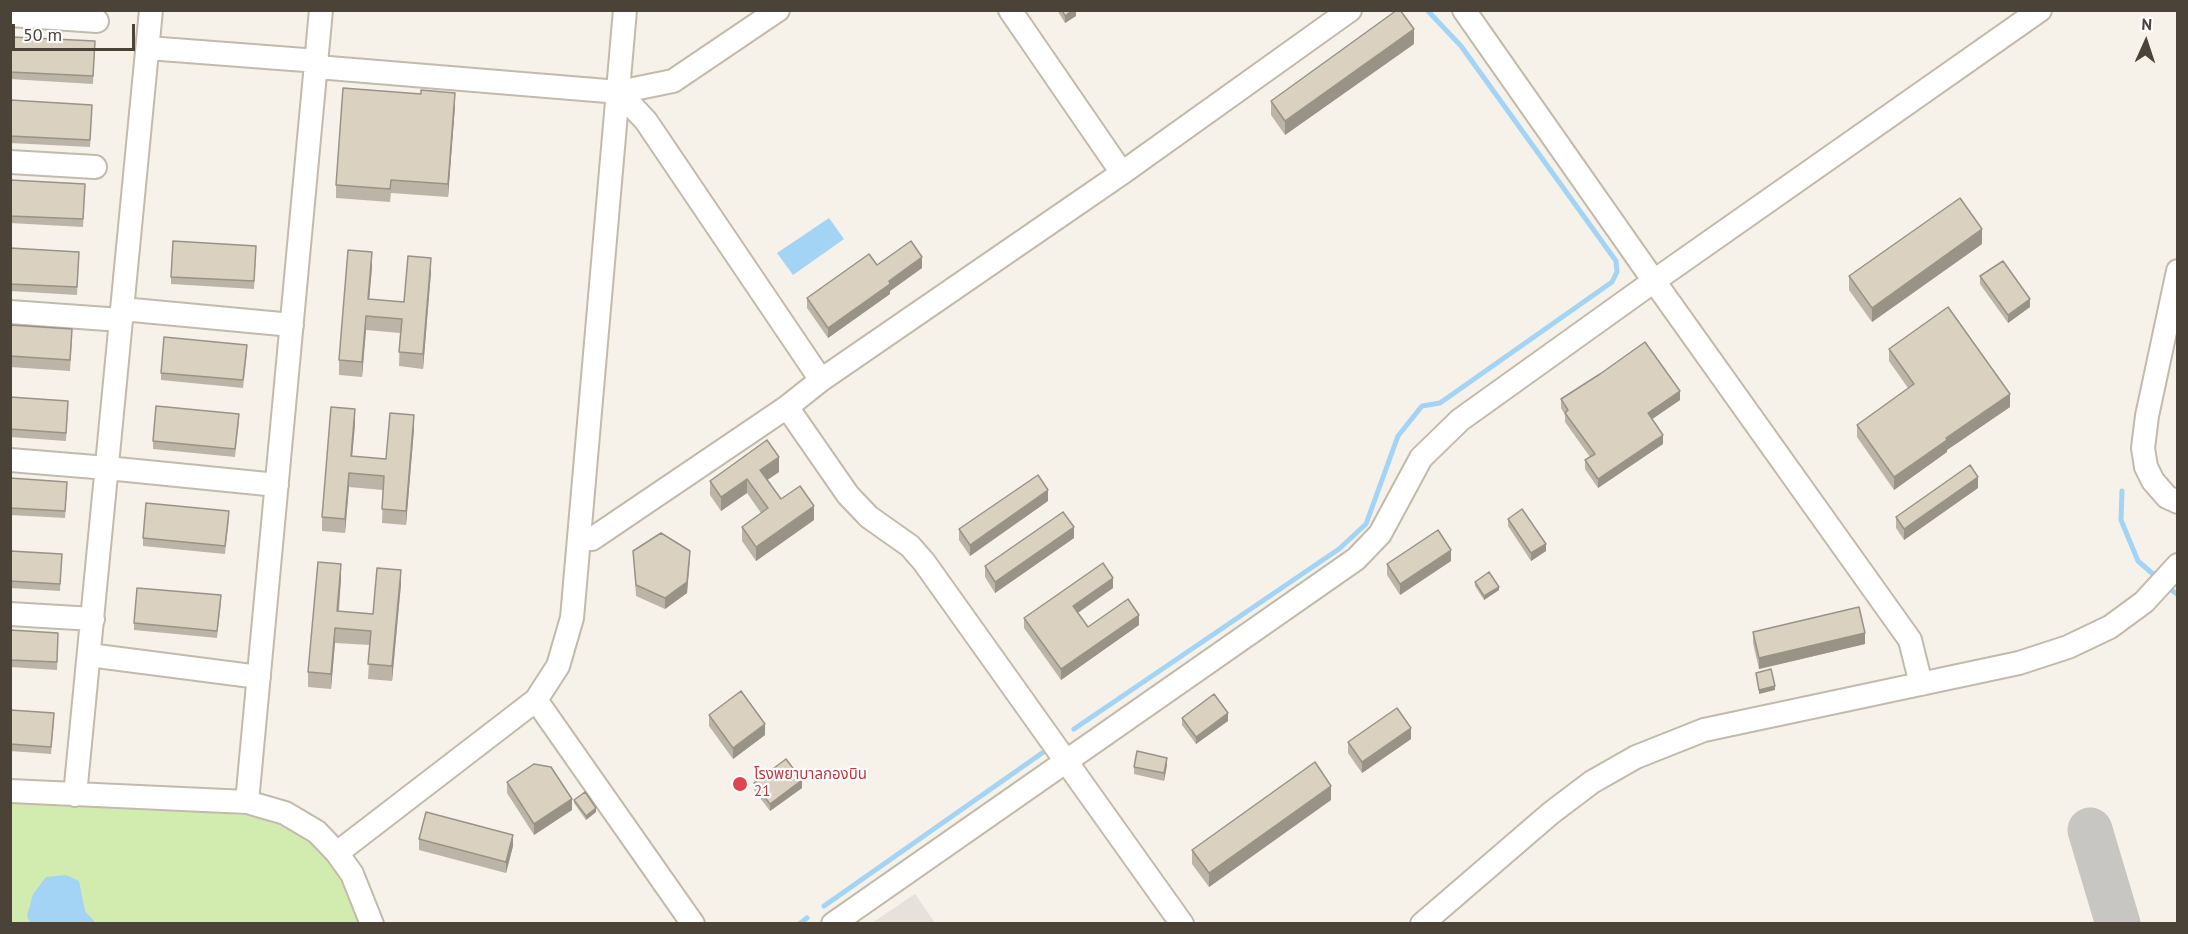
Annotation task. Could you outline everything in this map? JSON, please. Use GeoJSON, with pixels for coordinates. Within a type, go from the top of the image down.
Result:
{"type":"FeatureCollection","features":[{"type":"Feature","properties":{"kind":"lane"},"geometry":{"type":"LineString","coordinates":[[75,795],[151,10]]}},
{"type":"Feature","properties":{"kind":"lane"},"geometry":{"type":"LineString","coordinates":[[246,802],[321,10]]}},
{"type":"Feature","properties":{"kind":"lane"},"geometry":{"type":"LineString","coordinates":[[337,853],[536,700],[558,666],[572,618],[619,92],[624,10]]}},
{"type":"Feature","properties":{"kind":"lane"},"geometry":{"type":"LineString","coordinates":[[148,48],[619,92],[673,81],[778,10]]}},
{"type":"Feature","properties":{"kind":"lane"},"geometry":{"type":"LineString","coordinates":[[1010,10],[1122,173]]}},
{"type":"Feature","properties":{"kind":"lane"},"geometry":{"type":"LineString","coordinates":[[579,538],[592,539],[787,406],[821,380],[1122,173],[1350,10]]}},
{"type":"Feature","properties":{"kind":"lane"},"geometry":{"type":"LineString","coordinates":[[1464,10],[1910,640],[1921,684]]}},
{"type":"Feature","properties":{"kind":"lane"},"geometry":{"type":"LineString","coordinates":[[833,924],[1356,559],[1380,534],[1421,458],[1460,420],[2040,10]]}},
{"type":"Feature","properties":{"kind":"lane"},"geometry":{"type":"LineString","coordinates":[[10,15],[97,21]]}},
{"type":"Feature","properties":{"kind":"lane"},"geometry":{"type":"LineString","coordinates":[[619,92],[646,121],[821,380]]}},
{"type":"Feature","properties":{"kind":"lane"},"geometry":{"type":"LineString","coordinates":[[10,162],[95,167]]}},
{"type":"Feature","properties":{"kind":"lane"},"geometry":{"type":"LineString","coordinates":[[2178,271],[2147,416],[2143,448],[2146,467],[2153,481],[2167,497],[2178,502]]}},
{"type":"Feature","properties":{"kind":"lane"},"geometry":{"type":"LineString","coordinates":[[10,312],[122,315],[292,325]]}},
{"type":"Feature","properties":{"kind":"lane"},"geometry":{"type":"LineString","coordinates":[[787,406],[848,495],[869,517],[910,546],[924,562],[1182,924]]}},
{"type":"Feature","properties":{"kind":"lane"},"geometry":{"type":"LineString","coordinates":[[10,460],[277,485]]}},
{"type":"Feature","properties":{"kind":"lane"},"geometry":{"type":"LineString","coordinates":[[1422,924],[1551,813],[1592,782],[1636,757],[1704,730],[2019,663],[2068,647],[2110,627],[2144,602],[2178,565]]}},
{"type":"Feature","properties":{"kind":"lane"},"geometry":{"type":"LineString","coordinates":[[10,614],[93,619]]}},
{"type":"Feature","properties":{"kind":"lane"},"geometry":{"type":"LineString","coordinates":[[89,656],[259,678]]}},
{"type":"Feature","properties":{"kind":"lane"},"geometry":{"type":"LineString","coordinates":[[536,700],[693,924]]}},
{"type":"Feature","properties":{"kind":"lane"},"geometry":{"type":"LineString","coordinates":[[10,791],[246,802],[285,813],[317,832],[337,853],[352,874],[372,924]]}},
{"type":"Feature","properties":{"kind":"shaded area"},"geometry":{"type":"Polygon","coordinates":[[[915,894],[935,923],[872,923],[915,894]]]}},
{"type":"Feature","properties":{"kind":"green space"},"geometry":{"type":"Polygon","coordinates":[[[10,800],[247,815],[283,826],[312,844],[329,862],[343,881],[361,923],[11,923],[10,800]]]}},
{"type":"Feature","properties":{"kind":"water"},"geometry":{"type":"Polygon","coordinates":[[[829,218],[844,239],[793,275],[777,253],[829,218]]]}},
{"type":"Feature","properties":{"kind":"water"},"geometry":{"type":"Polygon","coordinates":[[[66,875],[79,881],[85,911],[96,923],[30,923],[27,916],[33,894],[46,877],[66,875]]]}},
{"type":"Feature","properties":{"kind":"building"},"geometry":{"type":"Polygon","coordinates":[[[1062,10],[1073,10],[1065,16],[1062,10]]]}},
{"type":"Feature","properties":{"kind":"building"},"geometry":{"type":"Polygon","coordinates":[[[1400,10],[1414,29],[1285,121],[1271,101],[1400,10]]]}},
{"type":"Feature","properties":{"kind":"building"},"geometry":{"type":"Polygon","coordinates":[[[12,37],[95,41],[93,76],[10,72],[12,37]]]}},
{"type":"Feature","properties":{"kind":"building"},"geometry":{"type":"Polygon","coordinates":[[[343,88],[421,94],[421,90],[455,93],[448,184],[391,180],[390,189],[336,185],[343,88]]]}},
{"type":"Feature","properties":{"kind":"building"},"geometry":{"type":"Polygon","coordinates":[[[10,100],[92,105],[90,140],[10,136],[10,100]]]}},
{"type":"Feature","properties":{"kind":"building"},"geometry":{"type":"Polygon","coordinates":[[[10,180],[85,184],[83,219],[10,216],[10,180]]]}},
{"type":"Feature","properties":{"kind":"building"},"geometry":{"type":"Polygon","coordinates":[[[1960,198],[1982,229],[1872,308],[1849,276],[1960,198]]]}},
{"type":"Feature","properties":{"kind":"building"},"geometry":{"type":"Polygon","coordinates":[[[173,241],[256,246],[254,281],[171,277],[173,241]]]}},
{"type":"Feature","properties":{"kind":"building"},"geometry":{"type":"Polygon","coordinates":[[[911,241],[922,257],[889,281],[890,284],[828,328],[807,298],[869,254],[877,265],[911,241]]]}},
{"type":"Feature","properties":{"kind":"building"},"geometry":{"type":"Polygon","coordinates":[[[10,248],[79,252],[77,287],[10,284],[10,248]]]}},
{"type":"Feature","properties":{"kind":"building"},"geometry":{"type":"Polygon","coordinates":[[[348,250],[372,252],[368,299],[404,302],[408,256],[431,258],[423,354],[399,352],[402,319],[366,316],[362,362],[339,360],[348,250]]]}},
{"type":"Feature","properties":{"kind":"building"},"geometry":{"type":"Polygon","coordinates":[[[2003,261],[2030,299],[2008,315],[1980,276],[2003,261]]]}},
{"type":"Feature","properties":{"kind":"building"},"geometry":{"type":"Polygon","coordinates":[[[1948,307],[2010,394],[1894,477],[1857,425],[1914,384],[1889,349],[1948,307]]]}},
{"type":"Feature","properties":{"kind":"building"},"geometry":{"type":"Polygon","coordinates":[[[10,325],[72,329],[70,360],[10,356],[10,325]]]}},
{"type":"Feature","properties":{"kind":"building"},"geometry":{"type":"Polygon","coordinates":[[[164,337],[247,345],[243,380],[161,373],[164,337]]]}},
{"type":"Feature","properties":{"kind":"building"},"geometry":{"type":"Polygon","coordinates":[[[1645,342],[1680,391],[1648,413],[1663,435],[1598,479],[1585,460],[1595,454],[1565,413],[1568,410],[1561,399],[1645,342]]]}},
{"type":"Feature","properties":{"kind":"building"},"geometry":{"type":"Polygon","coordinates":[[[10,397],[68,401],[66,433],[10,429],[10,397]]]}},
{"type":"Feature","properties":{"kind":"building"},"geometry":{"type":"Polygon","coordinates":[[[156,406],[239,414],[235,449],[153,441],[156,406]]]}},
{"type":"Feature","properties":{"kind":"building"},"geometry":{"type":"Polygon","coordinates":[[[331,407],[355,409],[351,456],[386,459],[390,413],[414,415],[406,511],[382,509],[384,476],[349,473],[345,519],[322,517],[331,407]]]}},
{"type":"Feature","properties":{"kind":"building"},"geometry":{"type":"Polygon","coordinates":[[[767,440],[779,457],[760,470],[781,499],[800,486],[814,506],[756,547],[742,527],[768,508],[747,479],[721,497],[710,481],[767,440]]]}},
{"type":"Feature","properties":{"kind":"building"},"geometry":{"type":"Polygon","coordinates":[[[1970,465],[1978,477],[1904,529],[1896,517],[1970,465]]]}},
{"type":"Feature","properties":{"kind":"building"},"geometry":{"type":"Polygon","coordinates":[[[1038,475],[1048,490],[970,545],[959,529],[1038,475]]]}},
{"type":"Feature","properties":{"kind":"building"},"geometry":{"type":"Polygon","coordinates":[[[10,478],[67,482],[65,511],[10,508],[10,478]]]}},
{"type":"Feature","properties":{"kind":"building"},"geometry":{"type":"Polygon","coordinates":[[[146,503],[229,511],[225,546],[143,538],[146,503]]]}},
{"type":"Feature","properties":{"kind":"building"},"geometry":{"type":"Polygon","coordinates":[[[1522,509],[1546,544],[1531,553],[1508,519],[1522,509]]]}},
{"type":"Feature","properties":{"kind":"building"},"geometry":{"type":"Polygon","coordinates":[[[1063,512],[1074,527],[995,582],[985,566],[1063,512]]]}},
{"type":"Feature","properties":{"kind":"building"},"geometry":{"type":"Polygon","coordinates":[[[1438,530],[1451,550],[1400,584],[1387,564],[1438,530]]]}},
{"type":"Feature","properties":{"kind":"building"},"geometry":{"type":"Polygon","coordinates":[[[661,533],[690,551],[687,582],[665,598],[636,585],[633,551],[661,533]]]}},
{"type":"Feature","properties":{"kind":"building"},"geometry":{"type":"Polygon","coordinates":[[[10,551],[62,554],[60,584],[10,581],[10,551]]]}},
{"type":"Feature","properties":{"kind":"building"},"geometry":{"type":"Polygon","coordinates":[[[318,562],[341,564],[337,611],[373,614],[377,568],[401,570],[392,666],[368,664],[371,631],[335,628],[331,674],[308,672],[318,562]]]}},
{"type":"Feature","properties":{"kind":"building"},"geometry":{"type":"Polygon","coordinates":[[[1103,563],[1113,578],[1073,606],[1088,627],[1128,599],[1139,615],[1061,669],[1024,618],[1103,563]]]}},
{"type":"Feature","properties":{"kind":"building"},"geometry":{"type":"Polygon","coordinates":[[[1489,572],[1499,587],[1484,596],[1475,582],[1489,572]]]}},
{"type":"Feature","properties":{"kind":"building"},"geometry":{"type":"Polygon","coordinates":[[[137,588],[221,595],[217,631],[134,623],[137,588]]]}},
{"type":"Feature","properties":{"kind":"building"},"geometry":{"type":"Polygon","coordinates":[[[1859,607],[1865,633],[1759,658],[1753,632],[1859,607]]]}},
{"type":"Feature","properties":{"kind":"building"},"geometry":{"type":"Polygon","coordinates":[[[10,630],[58,633],[57,662],[10,660],[10,630]]]}},
{"type":"Feature","properties":{"kind":"building"},"geometry":{"type":"Polygon","coordinates":[[[1771,669],[1775,686],[1759,690],[1756,673],[1771,669]]]}},
{"type":"Feature","properties":{"kind":"building"},"geometry":{"type":"Polygon","coordinates":[[[741,691],[765,724],[733,748],[709,715],[741,691]]]}},
{"type":"Feature","properties":{"kind":"building"},"geometry":{"type":"Polygon","coordinates":[[[1214,694],[1228,713],[1196,737],[1182,718],[1214,694]]]}},
{"type":"Feature","properties":{"kind":"building"},"geometry":{"type":"Polygon","coordinates":[[[1397,708],[1411,728],[1362,762],[1348,742],[1397,708]]]}},
{"type":"Feature","properties":{"kind":"building"},"geometry":{"type":"Polygon","coordinates":[[[10,710],[54,713],[51,747],[10,744],[10,710]]]}},
{"type":"Feature","properties":{"kind":"building"},"geometry":{"type":"Polygon","coordinates":[[[1137,751],[1167,758],[1164,773],[1134,767],[1137,751]]]}},
{"type":"Feature","properties":{"kind":"building"},"geometry":{"type":"Polygon","coordinates":[[[786,759],[802,780],[770,804],[754,783],[786,759]]]}},
{"type":"Feature","properties":{"kind":"building"},"geometry":{"type":"Polygon","coordinates":[[[1315,762],[1331,786],[1209,873],[1192,850],[1315,762]]]}},
{"type":"Feature","properties":{"kind":"building"},"geometry":{"type":"Polygon","coordinates":[[[534,764],[551,767],[572,799],[534,824],[507,782],[534,764]]]}},
{"type":"Feature","properties":{"kind":"building"},"geometry":{"type":"Polygon","coordinates":[[[585,792],[596,808],[586,816],[574,800],[585,792]]]}},
{"type":"Feature","properties":{"kind":"building"},"geometry":{"type":"Polygon","coordinates":[[[426,812],[513,835],[506,862],[419,839],[426,812]]]}},
{"type":"Feature","properties":{"kind":"waterway"},"geometry":{"type":"LineString","coordinates":[[1074,729],[1339,549],[1366,524],[1398,436],[1422,406],[1440,403],[1612,282],[1617,272],[1616,261],[1461,46],[1427,10]]}},
{"type":"Feature","properties":{"kind":"waterway"},"geometry":{"type":"LineString","coordinates":[[2122,491],[2121,520],[2138,561],[2153,574]]}},
{"type":"Feature","properties":{"kind":"waterway"},"geometry":{"type":"LineString","coordinates":[[2169,588],[2178,595]]}},
{"type":"Feature","properties":{"kind":"waterway"},"geometry":{"type":"LineString","coordinates":[[824,906],[1045,751]]}},
{"type":"Feature","properties":{"kind":"waterway"},"geometry":{"type":"LineString","coordinates":[[799,924],[807,918]]}},
{"type":"Feature","properties":{"kind":"taxiway"},"geometry":{"type":"LineString","coordinates":[[2090,830],[2118,924]]}},
{"type":"Feature","properties":{"kind":"place","name":"โรงพยาบาลกองบิน 21"},"geometry":{"type":"Point","coordinates":[740,784]}}]}
